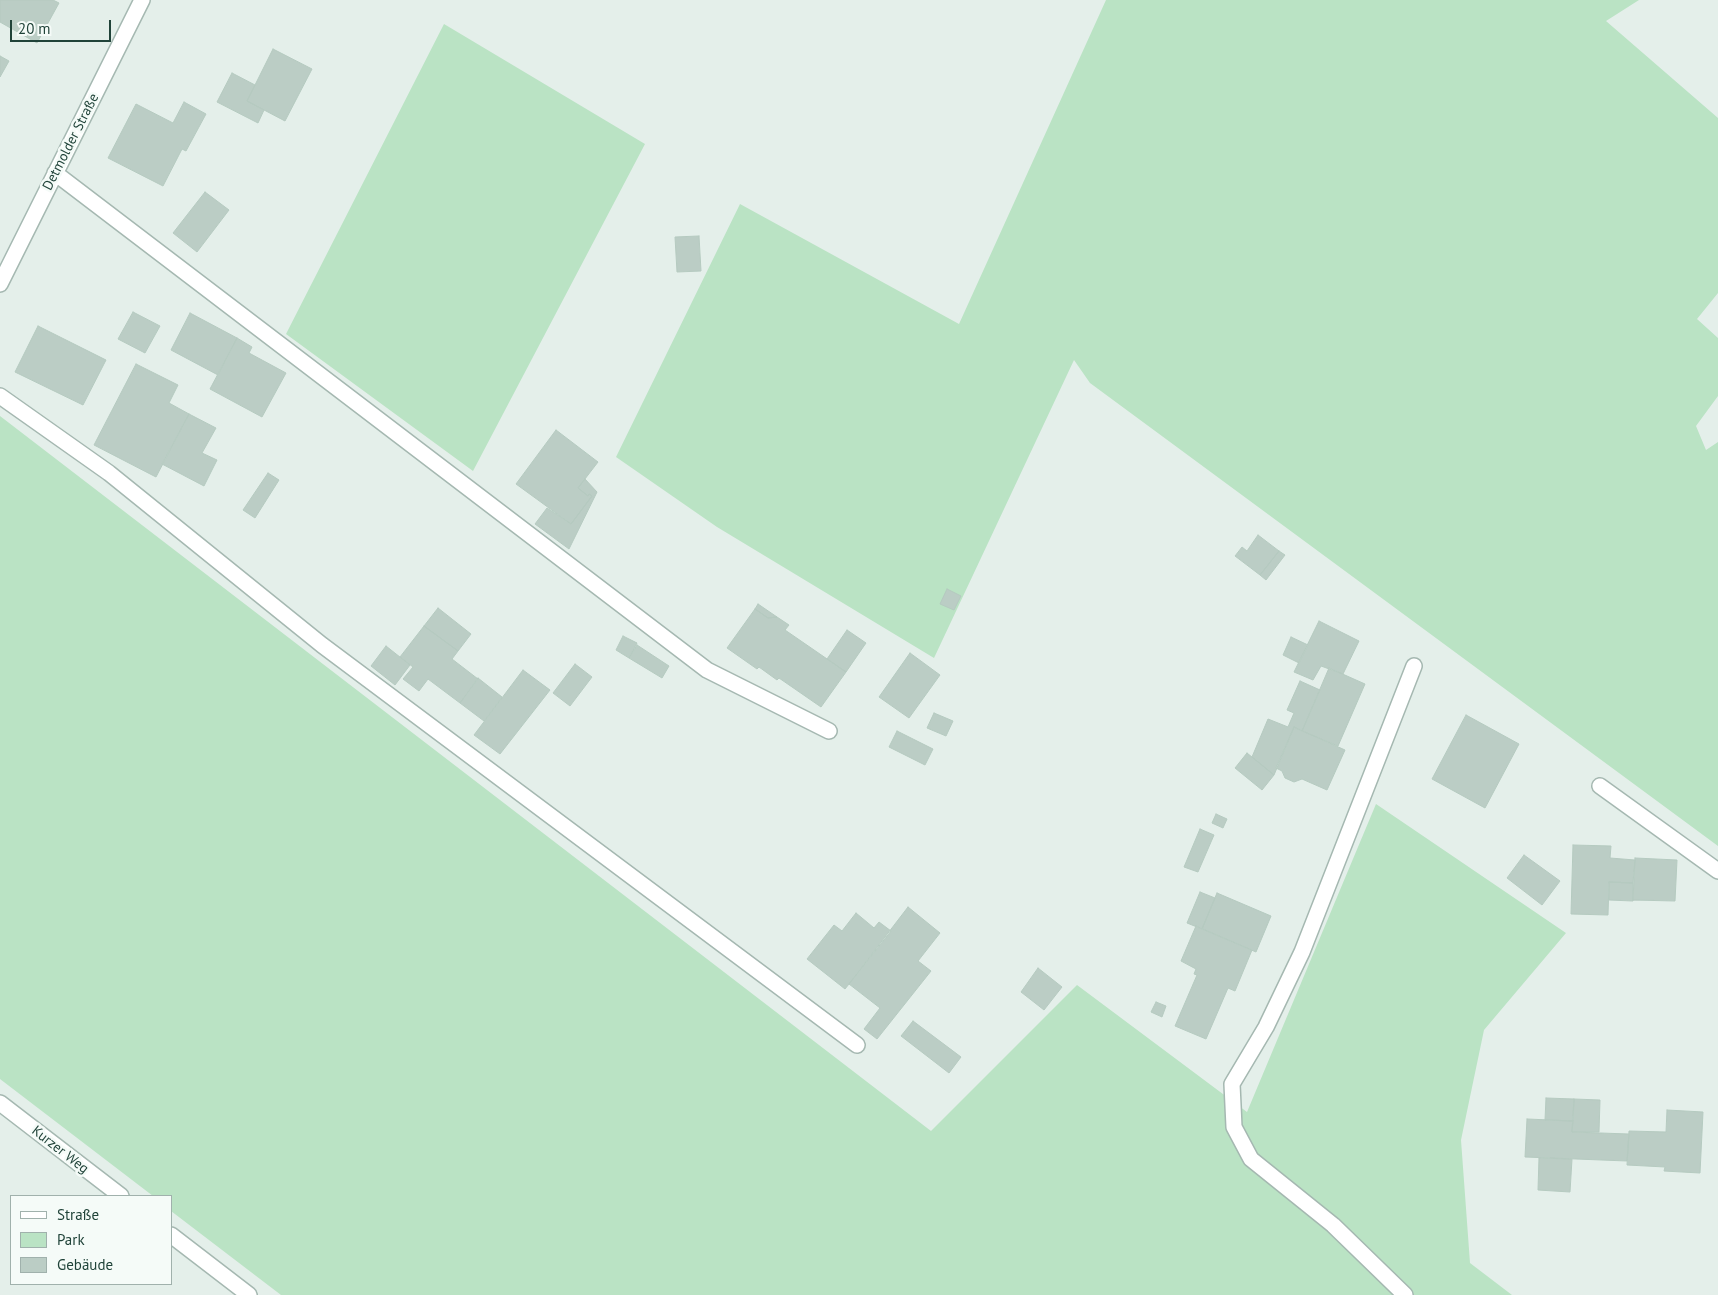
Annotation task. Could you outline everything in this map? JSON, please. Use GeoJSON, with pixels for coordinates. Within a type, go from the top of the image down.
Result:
{"type":"FeatureCollection","features":[{"type":"Feature","properties":{"kind":"street","name":"Detmolder Straße"},"geometry":{"type":"LineString","coordinates":[[0,284],[142,0]]}},
{"type":"Feature","properties":{"kind":"street"},"geometry":{"type":"LineString","coordinates":[[55,174],[707,670],[829,731]]}},
{"type":"Feature","properties":{"kind":"street"},"geometry":{"type":"LineString","coordinates":[[0,396],[109,473],[330,651],[857,1045]]}},
{"type":"Feature","properties":{"kind":"street"},"geometry":{"type":"LineString","coordinates":[[1405,1295],[1333,1225],[1251,1159],[1234,1127],[1232,1084],[1266,1028],[1302,952],[1414,666]]}},
{"type":"Feature","properties":{"kind":"street"},"geometry":{"type":"LineString","coordinates":[[1600,786],[1718,871]]}},
{"type":"Feature","properties":{"kind":"street","name":"Kurzer Weg"},"geometry":{"type":"LineString","coordinates":[[0,1103],[120,1195]]}},
{"type":"Feature","properties":{"kind":"street"},"geometry":{"type":"LineString","coordinates":[[172,1236],[249,1295]]}},
{"type":"Feature","properties":{"kind":"green space"},"geometry":{"type":"Polygon","coordinates":[[[1106,0],[1639,0],[1606,21],[1718,118],[1718,293],[1697,319],[1718,338],[1718,396],[1696,426],[1706,450],[1718,442],[1718,846],[1090,383],[1074,360],[934,658],[717,527],[616,457],[740,204],[959,324],[1106,0]]]}},
{"type":"Feature","properties":{"kind":"green space"},"geometry":{"type":"Polygon","coordinates":[[[444,24],[645,144],[473,471],[286,334],[444,24]]]}},
{"type":"Feature","properties":{"kind":"green space"},"geometry":{"type":"Polygon","coordinates":[[[0,416],[931,1131],[1077,985],[1247,1112],[1376,804],[1566,933],[1484,1030],[1461,1140],[1470,1263],[1512,1295],[281,1295],[172,1212],[172,1195],[152,1195],[0,1079],[0,416]]]}},
{"type":"Feature","properties":{"kind":"building"},"geometry":{"type":"Polygon","coordinates":[[[0,0],[53,0],[59,3],[37,43],[0,22],[0,0]]]}},
{"type":"Feature","properties":{"kind":"building"},"geometry":{"type":"Polygon","coordinates":[[[273,49],[312,69],[285,121],[247,101],[273,49]]]}},
{"type":"Feature","properties":{"kind":"building"},"geometry":{"type":"Polygon","coordinates":[[[0,56],[9,61],[0,77],[0,56]]]}},
{"type":"Feature","properties":{"kind":"building"},"geometry":{"type":"Polygon","coordinates":[[[232,73],[255,85],[247,101],[264,110],[258,123],[217,102],[232,73]]]}},
{"type":"Feature","properties":{"kind":"building"},"geometry":{"type":"Polygon","coordinates":[[[184,102],[206,114],[186,151],[182,149],[163,186],[108,158],[136,104],[173,123],[184,102]]]}},
{"type":"Feature","properties":{"kind":"building"},"geometry":{"type":"Polygon","coordinates":[[[205,192],[229,210],[197,252],[173,233],[205,192]]]}},
{"type":"Feature","properties":{"kind":"building"},"geometry":{"type":"Polygon","coordinates":[[[699,236],[701,271],[677,272],[675,237],[699,236]]]}},
{"type":"Feature","properties":{"kind":"building"},"geometry":{"type":"Polygon","coordinates":[[[133,312],[160,326],[145,353],[118,339],[133,312]]]}},
{"type":"Feature","properties":{"kind":"building"},"geometry":{"type":"Polygon","coordinates":[[[190,313],[237,338],[218,375],[171,350],[190,313]]]}},
{"type":"Feature","properties":{"kind":"building"},"geometry":{"type":"Polygon","coordinates":[[[38,326],[106,360],[83,405],[15,372],[38,326]]]}},
{"type":"Feature","properties":{"kind":"building"},"geometry":{"type":"Polygon","coordinates":[[[237,338],[252,347],[249,353],[286,373],[262,417],[210,389],[237,338]]]}},
{"type":"Feature","properties":{"kind":"building"},"geometry":{"type":"Polygon","coordinates":[[[136,364],[178,385],[169,403],[189,414],[156,477],[94,445],[136,364]]]}},
{"type":"Feature","properties":{"kind":"building"},"geometry":{"type":"Polygon","coordinates":[[[189,414],[216,428],[202,453],[217,460],[204,486],[162,464],[189,414]]]}},
{"type":"Feature","properties":{"kind":"building"},"geometry":{"type":"Polygon","coordinates":[[[556,430],[598,462],[578,488],[588,496],[589,494],[592,496],[571,524],[516,484],[556,430]]]}},
{"type":"Feature","properties":{"kind":"building"},"geometry":{"type":"Polygon","coordinates":[[[268,473],[279,480],[255,518],[243,510],[268,473]]]}},
{"type":"Feature","properties":{"kind":"building"},"geometry":{"type":"Polygon","coordinates":[[[585,479],[597,492],[569,549],[535,524],[547,508],[571,524],[592,496],[589,494],[588,496],[578,488],[585,479]]]}},
{"type":"Feature","properties":{"kind":"building"},"geometry":{"type":"Polygon","coordinates":[[[1258,535],[1279,551],[1260,575],[1235,556],[1242,547],[1247,551],[1258,535]]]}},
{"type":"Feature","properties":{"kind":"building"},"geometry":{"type":"Polygon","coordinates":[[[1279,551],[1285,555],[1266,580],[1260,575],[1279,551]]]}},
{"type":"Feature","properties":{"kind":"building"},"geometry":{"type":"Polygon","coordinates":[[[947,589],[961,596],[954,610],[940,604],[947,589]]]}},
{"type":"Feature","properties":{"kind":"building"},"geometry":{"type":"Polygon","coordinates":[[[758,604],[777,617],[768,618],[755,609],[758,604]]]}},
{"type":"Feature","properties":{"kind":"building"},"geometry":{"type":"Polygon","coordinates":[[[438,608],[471,634],[458,651],[424,626],[438,608]]]}},
{"type":"Feature","properties":{"kind":"building"},"geometry":{"type":"Polygon","coordinates":[[[755,609],[768,618],[777,617],[789,625],[785,630],[846,672],[821,707],[779,678],[777,680],[759,667],[757,669],[727,648],[755,609]]]}},
{"type":"Feature","properties":{"kind":"building"},"geometry":{"type":"Polygon","coordinates":[[[1319,621],[1359,641],[1343,674],[1321,666],[1313,680],[1294,672],[1319,621]]]}},
{"type":"Feature","properties":{"kind":"building"},"geometry":{"type":"Polygon","coordinates":[[[424,626],[458,651],[452,659],[478,679],[460,703],[428,679],[419,691],[403,679],[413,667],[400,657],[424,626]]]}},
{"type":"Feature","properties":{"kind":"building"},"geometry":{"type":"Polygon","coordinates":[[[847,630],[866,643],[846,672],[827,659],[847,630]]]}},
{"type":"Feature","properties":{"kind":"building"},"geometry":{"type":"Polygon","coordinates":[[[623,636],[637,643],[629,658],[616,650],[623,636]]]}},
{"type":"Feature","properties":{"kind":"building"},"geometry":{"type":"Polygon","coordinates":[[[1291,637],[1308,645],[1299,663],[1283,655],[1291,637]]]}},
{"type":"Feature","properties":{"kind":"building"},"geometry":{"type":"Polygon","coordinates":[[[637,645],[669,666],[662,678],[629,658],[637,645]]]}},
{"type":"Feature","properties":{"kind":"building"},"geometry":{"type":"Polygon","coordinates":[[[386,646],[410,665],[395,685],[371,666],[386,646]]]}},
{"type":"Feature","properties":{"kind":"building"},"geometry":{"type":"Polygon","coordinates":[[[910,653],[940,675],[909,718],[879,697],[910,653]]]}},
{"type":"Feature","properties":{"kind":"building"},"geometry":{"type":"Polygon","coordinates":[[[575,664],[592,677],[570,706],[553,693],[575,664]]]}},
{"type":"Feature","properties":{"kind":"building"},"geometry":{"type":"Polygon","coordinates":[[[1329,668],[1365,684],[1338,746],[1302,731],[1329,668]]]}},
{"type":"Feature","properties":{"kind":"building"},"geometry":{"type":"Polygon","coordinates":[[[523,670],[550,690],[500,754],[474,735],[523,670]]]}},
{"type":"Feature","properties":{"kind":"building"},"geometry":{"type":"Polygon","coordinates":[[[478,678],[502,697],[484,721],[460,703],[478,678]]]}},
{"type":"Feature","properties":{"kind":"building"},"geometry":{"type":"Polygon","coordinates":[[[1300,681],[1320,690],[1302,731],[1294,727],[1274,775],[1252,757],[1268,719],[1288,727],[1294,713],[1287,710],[1300,681]]]}},
{"type":"Feature","properties":{"kind":"building"},"geometry":{"type":"Polygon","coordinates":[[[934,713],[953,721],[946,736],[927,728],[934,713]]]}},
{"type":"Feature","properties":{"kind":"building"},"geometry":{"type":"Polygon","coordinates":[[[1466,715],[1519,744],[1485,808],[1432,779],[1466,715]]]}},
{"type":"Feature","properties":{"kind":"building"},"geometry":{"type":"Polygon","coordinates":[[[1294,727],[1345,750],[1327,790],[1302,779],[1294,782],[1285,778],[1282,771],[1276,768],[1294,727]]]}},
{"type":"Feature","properties":{"kind":"building"},"geometry":{"type":"Polygon","coordinates":[[[897,731],[933,749],[925,765],[889,747],[897,731]]]}},
{"type":"Feature","properties":{"kind":"building"},"geometry":{"type":"Polygon","coordinates":[[[1247,753],[1274,775],[1262,790],[1235,768],[1247,753]]]}},
{"type":"Feature","properties":{"kind":"building"},"geometry":{"type":"Polygon","coordinates":[[[1216,814],[1227,819],[1223,828],[1212,823],[1216,814]]]}},
{"type":"Feature","properties":{"kind":"building"},"geometry":{"type":"Polygon","coordinates":[[[1200,829],[1214,835],[1198,872],[1184,867],[1200,829]]]}},
{"type":"Feature","properties":{"kind":"building"},"geometry":{"type":"Polygon","coordinates":[[[1573,845],[1611,846],[1610,858],[1635,860],[1633,883],[1609,882],[1608,915],[1571,914],[1573,845]]]}},
{"type":"Feature","properties":{"kind":"building"},"geometry":{"type":"Polygon","coordinates":[[[1524,855],[1560,881],[1542,905],[1507,878],[1524,855]]]}},
{"type":"Feature","properties":{"kind":"building"},"geometry":{"type":"Polygon","coordinates":[[[1635,858],[1677,860],[1675,901],[1633,900],[1635,858]]]}},
{"type":"Feature","properties":{"kind":"building"},"geometry":{"type":"Polygon","coordinates":[[[1609,882],[1633,883],[1633,901],[1609,900],[1609,882]]]}},
{"type":"Feature","properties":{"kind":"building"},"geometry":{"type":"Polygon","coordinates":[[[1200,892],[1215,898],[1202,929],[1187,923],[1200,892]]]}},
{"type":"Feature","properties":{"kind":"building"},"geometry":{"type":"Polygon","coordinates":[[[1217,893],[1271,916],[1256,952],[1202,929],[1217,893]]]}},
{"type":"Feature","properties":{"kind":"building"},"geometry":{"type":"Polygon","coordinates":[[[908,907],[940,933],[918,961],[931,971],[877,1039],[864,1029],[880,1008],[849,984],[908,907]]]}},
{"type":"Feature","properties":{"kind":"building"},"geometry":{"type":"Polygon","coordinates":[[[856,913],[874,928],[879,922],[891,931],[845,989],[807,959],[834,925],[842,931],[856,913]]]}},
{"type":"Feature","properties":{"kind":"building"},"geometry":{"type":"Polygon","coordinates":[[[1196,926],[1252,950],[1235,991],[1228,988],[1206,1039],[1175,1026],[1197,975],[1194,974],[1196,969],[1181,961],[1196,926]]]}},
{"type":"Feature","properties":{"kind":"building"},"geometry":{"type":"Polygon","coordinates":[[[1038,968],[1062,987],[1044,1010],[1021,992],[1038,968]]]}},
{"type":"Feature","properties":{"kind":"building"},"geometry":{"type":"Polygon","coordinates":[[[1156,1002],[1166,1006],[1162,1017],[1151,1012],[1156,1002]]]}},
{"type":"Feature","properties":{"kind":"building"},"geometry":{"type":"Polygon","coordinates":[[[913,1021],[961,1057],[949,1073],[901,1036],[913,1021]]]}},
{"type":"Feature","properties":{"kind":"building"},"geometry":{"type":"Polygon","coordinates":[[[1546,1098],[1574,1099],[1573,1121],[1545,1120],[1546,1098]]]}},
{"type":"Feature","properties":{"kind":"building"},"geometry":{"type":"Polygon","coordinates":[[[1574,1099],[1600,1100],[1599,1132],[1572,1132],[1574,1099]]]}},
{"type":"Feature","properties":{"kind":"building"},"geometry":{"type":"Polygon","coordinates":[[[1667,1110],[1703,1112],[1700,1173],[1664,1171],[1665,1167],[1627,1165],[1629,1131],[1666,1132],[1667,1110]]]}},
{"type":"Feature","properties":{"kind":"building"},"geometry":{"type":"Polygon","coordinates":[[[1527,1119],[1573,1121],[1572,1132],[1629,1134],[1627,1161],[1525,1157],[1527,1119]]]}},
{"type":"Feature","properties":{"kind":"building"},"geometry":{"type":"Polygon","coordinates":[[[1539,1158],[1572,1159],[1570,1192],[1538,1190],[1539,1158]]]}}]}
